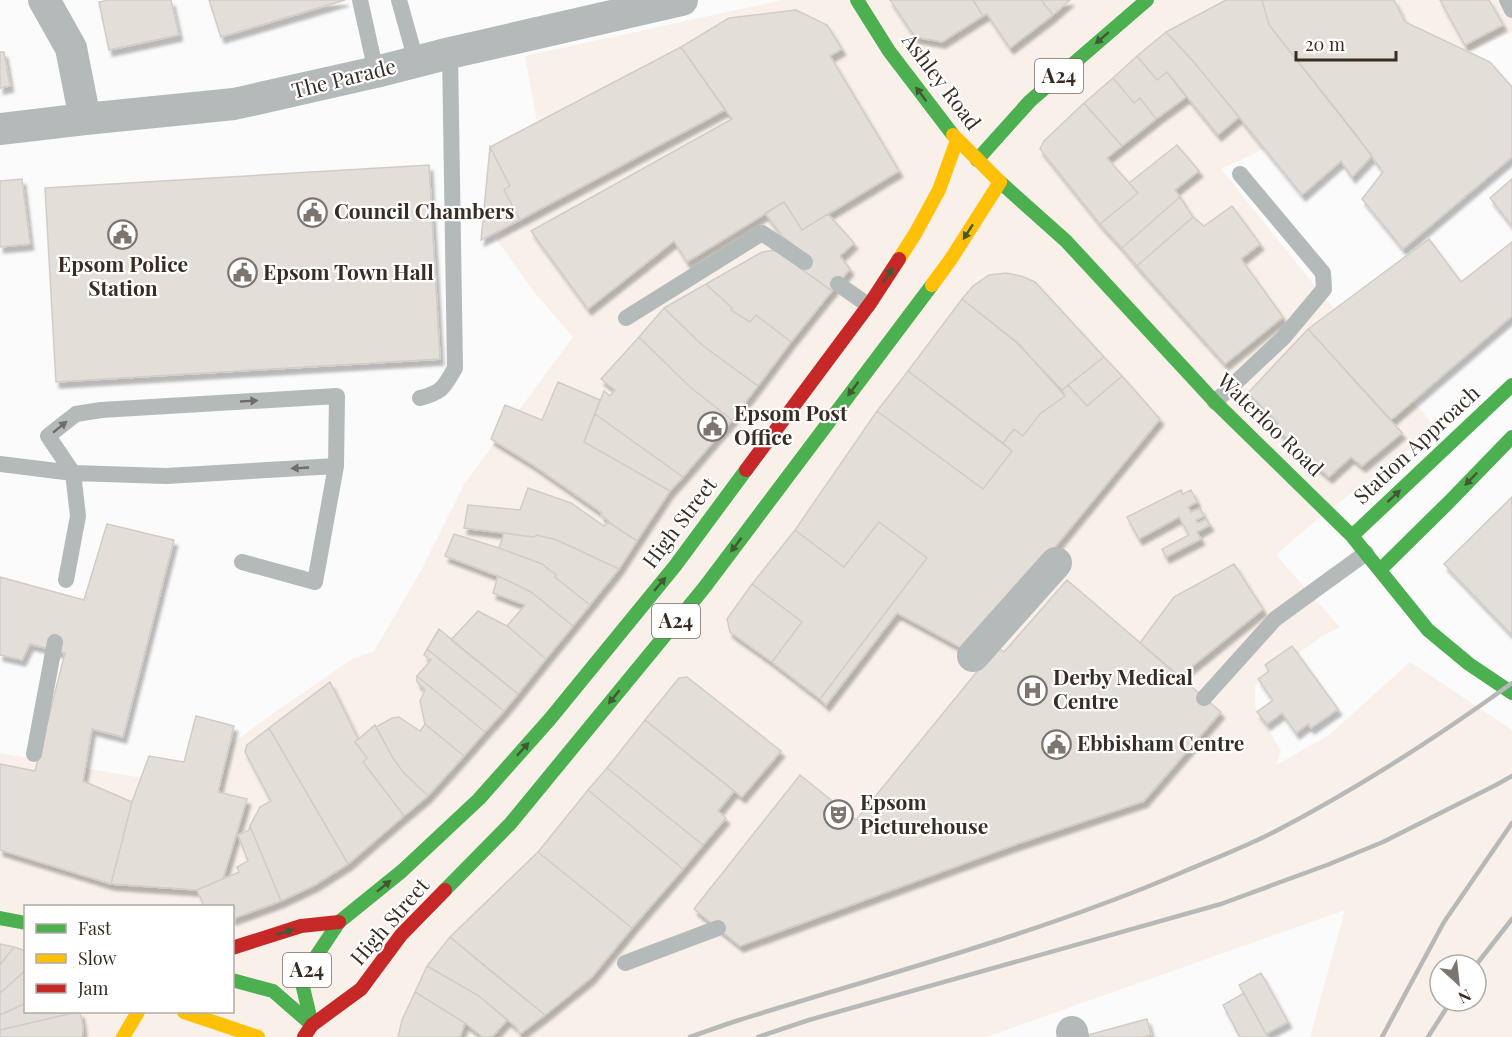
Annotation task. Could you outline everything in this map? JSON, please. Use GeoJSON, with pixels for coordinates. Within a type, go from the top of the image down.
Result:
{"type":"FeatureCollection","features":[{"type":"Feature","properties":{"kind":"main road","name":"Ashley Road"},"geometry":{"type":"LineString","coordinates":[[857,0],[889,51],[957,140],[1000,182]]}},
{"type":"Feature","properties":{"kind":"main road","name":"A24"},"geometry":{"type":"LineString","coordinates":[[977,160],[1030,102],[1147,0]]}},
{"type":"Feature","properties":{"kind":"main road","name":"High Street"},"geometry":{"type":"LineString","coordinates":[[957,140],[939,189],[915,234],[868,305],[675,566],[622,628],[550,719],[479,799],[402,872],[339,922],[301,979],[316,1028],[361,989],[400,935],[510,824],[704,588],[951,259],[1000,182]]}},
{"type":"Feature","properties":{"kind":"main road","name":"Waterloo Road"},"geometry":{"type":"LineString","coordinates":[[1000,182],[1066,241],[1215,402],[1352,536],[1428,630],[1469,664],[1512,693]]}},
{"type":"Feature","properties":{"kind":"main road","name":"Station Approach"},"geometry":{"type":"LineString","coordinates":[[1352,536],[1512,386]]}},
{"type":"Feature","properties":{"kind":"main road"},"geometry":{"type":"LineString","coordinates":[[1380,570],[1512,437]]}},
{"type":"Feature","properties":{"kind":"main road"},"geometry":{"type":"LineString","coordinates":[[0,918],[24,923]]}},
{"type":"Feature","properties":{"kind":"main road"},"geometry":{"type":"LineString","coordinates":[[234,947],[301,926],[339,922]]}},
{"type":"Feature","properties":{"kind":"main road"},"geometry":{"type":"LineString","coordinates":[[234,981],[273,991],[316,1028]]}},
{"type":"Feature","properties":{"kind":"main road"},"geometry":{"type":"LineString","coordinates":[[123,1037],[137,1013]]}},
{"type":"Feature","properties":{"kind":"main road"},"geometry":{"type":"LineString","coordinates":[[190,1013],[263,1036]]}},
{"type":"Feature","properties":{"kind":"main road","name":"A24"},"geometry":{"type":"LineString","coordinates":[[304,1037],[316,1028]]}},
{"type":"Feature","properties":{"kind":"main road"},"geometry":{"type":"LineString","coordinates":[[291,1029],[316,1028]]}},
{"type":"Feature","properties":{"kind":"street"},"geometry":{"type":"LineString","coordinates":[[44,0],[71,48],[85,119]]}},
{"type":"Feature","properties":{"kind":"street","name":"The Parade"},"geometry":{"type":"LineString","coordinates":[[0,129],[234,104],[682,0]]}},
{"type":"Feature","properties":{"kind":"street"},"geometry":{"type":"LineString","coordinates":[[973,656],[1056,563]]}},
{"type":"Feature","properties":{"kind":"lane"},"geometry":{"type":"LineString","coordinates":[[360,0],[376,72]]}},
{"type":"Feature","properties":{"kind":"lane"},"geometry":{"type":"LineString","coordinates":[[399,0],[416,61]]}},
{"type":"Feature","properties":{"kind":"lane"},"geometry":{"type":"LineString","coordinates":[[1507,0],[1512,10]]}},
{"type":"Feature","properties":{"kind":"lane"},"geometry":{"type":"LineString","coordinates":[[420,398],[442,389],[455,368],[450,53]]}},
{"type":"Feature","properties":{"kind":"lane"},"geometry":{"type":"LineString","coordinates":[[1215,402],[1283,338],[1324,289],[1323,273],[1240,174]]}},
{"type":"Feature","properties":{"kind":"lane"},"geometry":{"type":"LineString","coordinates":[[626,318],[762,233],[805,262]]}},
{"type":"Feature","properties":{"kind":"lane"},"geometry":{"type":"LineString","coordinates":[[838,284],[868,305]]}},
{"type":"Feature","properties":{"kind":"lane"},"geometry":{"type":"LineString","coordinates":[[66,580],[78,516],[72,473],[48,436],[76,414],[101,410],[337,396],[336,466],[315,582],[242,562]]}},
{"type":"Feature","properties":{"kind":"lane"},"geometry":{"type":"LineString","coordinates":[[0,464],[72,473],[166,476],[336,466]]}},
{"type":"Feature","properties":{"kind":"lane"},"geometry":{"type":"LineString","coordinates":[[1204,698],[1275,619],[1366,553]]}},
{"type":"Feature","properties":{"kind":"lane"},"geometry":{"type":"LineString","coordinates":[[34,754],[55,642]]}},
{"type":"Feature","properties":{"kind":"lane"},"geometry":{"type":"LineString","coordinates":[[625,963],[718,928]]}},
{"type":"Feature","properties":{"kind":"shaded area"},"geometry":{"type":"Polygon","coordinates":[[[783,0],[1512,0],[1512,32],[1221,169],[1320,292],[1437,429],[1321,516],[1276,555],[1340,627],[1322,636],[1255,686],[1255,706],[1281,751],[1276,765],[1328,736],[1410,662],[1512,730],[1512,1037],[1310,1037],[1345,910],[986,1037],[0,1037],[0,753],[176,784],[352,659],[374,651],[422,569],[465,483],[573,337],[534,292],[497,240],[543,155],[525,56],[783,0]]]}},
{"type":"Feature","properties":{"kind":"building"},"geometry":{"type":"Polygon","coordinates":[[[171,0],[179,35],[109,50],[99,2],[171,0]]]}},
{"type":"Feature","properties":{"kind":"building"},"geometry":{"type":"Polygon","coordinates":[[[209,0],[345,0],[221,37],[209,0]]]}},
{"type":"Feature","properties":{"kind":"building"},"geometry":{"type":"Polygon","coordinates":[[[890,0],[973,0],[983,16],[942,42],[915,37],[890,0]]]}},
{"type":"Feature","properties":{"kind":"building"},"geometry":{"type":"Polygon","coordinates":[[[973,0],[1041,0],[1053,15],[1010,48],[987,14],[983,16],[973,0]]]}},
{"type":"Feature","properties":{"kind":"building"},"geometry":{"type":"Polygon","coordinates":[[[1041,0],[1070,0],[1053,15],[1041,0]]]}},
{"type":"Feature","properties":{"kind":"building"},"geometry":{"type":"Polygon","coordinates":[[[1226,0],[1262,0],[1269,25],[1372,156],[1352,177],[1341,161],[1302,195],[1192,60],[1166,32],[1226,0]]]}},
{"type":"Feature","properties":{"kind":"building"},"geometry":{"type":"Polygon","coordinates":[[[1262,0],[1394,0],[1405,22],[1490,62],[1512,87],[1512,157],[1403,249],[1362,199],[1383,172],[1269,25],[1262,0]]]}},
{"type":"Feature","properties":{"kind":"building"},"geometry":{"type":"Polygon","coordinates":[[[1440,0],[1489,0],[1503,25],[1465,45],[1440,0]]]}},
{"type":"Feature","properties":{"kind":"building"},"geometry":{"type":"Polygon","coordinates":[[[796,10],[827,25],[842,49],[830,56],[899,171],[802,230],[784,202],[687,262],[674,241],[588,309],[531,231],[732,119],[681,47],[729,18],[796,10]]]}},
{"type":"Feature","properties":{"kind":"building"},"geometry":{"type":"Polygon","coordinates":[[[1166,32],[1239,117],[1218,135],[1167,72],[1157,80],[1137,56],[1166,32]]]}},
{"type":"Feature","properties":{"kind":"building"},"geometry":{"type":"Polygon","coordinates":[[[681,47],[725,110],[520,220],[504,190],[510,186],[490,147],[681,47]]]}},
{"type":"Feature","properties":{"kind":"building"},"geometry":{"type":"Polygon","coordinates":[[[0,52],[4,52],[10,86],[0,88],[0,52]]]}},
{"type":"Feature","properties":{"kind":"building"},"geometry":{"type":"Polygon","coordinates":[[[1137,56],[1157,80],[1167,72],[1186,97],[1156,119],[1140,98],[1134,103],[1113,78],[1137,56]]]}},
{"type":"Feature","properties":{"kind":"building"},"geometry":{"type":"Polygon","coordinates":[[[1113,78],[1134,103],[1140,98],[1156,119],[1122,146],[1084,103],[1113,78]]]}},
{"type":"Feature","properties":{"kind":"building"},"geometry":{"type":"Polygon","coordinates":[[[1084,103],[1122,146],[1107,158],[1138,193],[1100,224],[1040,149],[1044,141],[1084,103]]]}},
{"type":"Feature","properties":{"kind":"building"},"geometry":{"type":"Polygon","coordinates":[[[1177,145],[1199,171],[1175,190],[1180,197],[1122,248],[1100,224],[1138,193],[1129,183],[1177,145]]]}},
{"type":"Feature","properties":{"kind":"building"},"geometry":{"type":"Polygon","coordinates":[[[490,147],[510,186],[504,190],[520,220],[481,240],[490,147]]]}},
{"type":"Feature","properties":{"kind":"building","name":"Epsom Town Hall"},"geometry":{"type":"Polygon","coordinates":[[[429,165],[440,359],[56,382],[45,188],[429,165]]]}},
{"type":"Feature","properties":{"kind":"building"},"geometry":{"type":"Polygon","coordinates":[[[22,179],[30,244],[0,247],[0,181],[22,179]]]}},
{"type":"Feature","properties":{"kind":"building"},"geometry":{"type":"Polygon","coordinates":[[[1512,179],[1512,226],[1490,198],[1512,179]]]}},
{"type":"Feature","properties":{"kind":"building"},"geometry":{"type":"Polygon","coordinates":[[[1180,197],[1193,217],[1137,266],[1122,248],[1180,197]]]}},
{"type":"Feature","properties":{"kind":"building"},"geometry":{"type":"Polygon","coordinates":[[[784,202],[802,230],[828,214],[854,243],[840,256],[850,269],[832,291],[800,268],[809,257],[782,236],[765,213],[784,202]]]}},
{"type":"Feature","properties":{"kind":"building"},"geometry":{"type":"Polygon","coordinates":[[[1232,206],[1260,244],[1241,259],[1283,317],[1225,364],[1137,266],[1193,217],[1204,226],[1232,206]]]}},
{"type":"Feature","properties":{"kind":"building"},"geometry":{"type":"Polygon","coordinates":[[[1429,239],[1461,282],[1512,242],[1512,316],[1391,420],[1308,329],[1429,239]]]}},
{"type":"Feature","properties":{"kind":"building"},"geometry":{"type":"Polygon","coordinates":[[[775,250],[832,291],[791,342],[756,315],[750,322],[731,310],[732,308],[706,284],[762,252],[775,250]]]}},
{"type":"Feature","properties":{"kind":"building"},"geometry":{"type":"Polygon","coordinates":[[[1006,273],[1035,282],[1104,357],[1062,390],[1017,343],[962,299],[973,286],[989,275],[1006,273]]]}},
{"type":"Feature","properties":{"kind":"building"},"geometry":{"type":"Polygon","coordinates":[[[706,284],[732,308],[731,310],[750,322],[756,315],[791,342],[758,386],[702,345],[664,308],[706,284]]]}},
{"type":"Feature","properties":{"kind":"building"},"geometry":{"type":"Polygon","coordinates":[[[962,299],[1018,343],[1065,396],[1040,414],[1023,436],[1014,429],[1003,443],[908,371],[962,299]]]}},
{"type":"Feature","properties":{"kind":"building"},"geometry":{"type":"Polygon","coordinates":[[[664,308],[702,345],[758,386],[732,420],[690,387],[639,337],[664,308]]]}},
{"type":"Feature","properties":{"kind":"building"},"geometry":{"type":"Polygon","coordinates":[[[1308,329],[1402,433],[1362,466],[1351,457],[1329,477],[1276,429],[1278,423],[1248,393],[1308,329]]]}},
{"type":"Feature","properties":{"kind":"building"},"geometry":{"type":"Polygon","coordinates":[[[639,337],[690,387],[732,420],[683,477],[595,414],[604,391],[610,396],[615,390],[601,379],[639,337]]]}},
{"type":"Feature","properties":{"kind":"building"},"geometry":{"type":"Polygon","coordinates":[[[1104,357],[1122,376],[1087,406],[1068,385],[1104,357]]]}},
{"type":"Feature","properties":{"kind":"building"},"geometry":{"type":"Polygon","coordinates":[[[908,371],[1012,451],[983,489],[877,411],[908,371]]]}},
{"type":"Feature","properties":{"kind":"building"},"geometry":{"type":"Polygon","coordinates":[[[1122,376],[1160,419],[969,652],[897,613],[826,705],[820,699],[927,558],[879,522],[844,567],[795,530],[877,411],[983,489],[1012,451],[1003,443],[1014,429],[1023,436],[1040,414],[1065,396],[1062,390],[1068,385],[1087,406],[1122,376]]]}},
{"type":"Feature","properties":{"kind":"building"},"geometry":{"type":"Polygon","coordinates":[[[558,382],[600,400],[584,442],[670,491],[637,541],[608,522],[601,515],[602,513],[491,439],[505,405],[542,420],[558,382]]]}},
{"type":"Feature","properties":{"kind":"building"},"geometry":{"type":"Polygon","coordinates":[[[595,414],[683,477],[670,491],[584,442],[595,414]]]}},
{"type":"Feature","properties":{"kind":"building"},"geometry":{"type":"Polygon","coordinates":[[[528,488],[571,503],[604,526],[608,522],[637,541],[619,569],[557,540],[537,535],[534,537],[464,528],[468,505],[520,510],[528,488]]]}},
{"type":"Feature","properties":{"kind":"building"},"geometry":{"type":"Polygon","coordinates":[[[1181,490],[1183,494],[1191,490],[1197,502],[1188,507],[1191,512],[1200,508],[1204,516],[1196,520],[1198,523],[1206,519],[1210,525],[1197,532],[1201,539],[1166,557],[1162,549],[1189,535],[1179,517],[1139,539],[1127,517],[1181,490]]]}},
{"type":"Feature","properties":{"kind":"building"},"geometry":{"type":"Polygon","coordinates":[[[1512,497],[1512,635],[1444,564],[1512,497]]]}},
{"type":"Feature","properties":{"kind":"building"},"geometry":{"type":"Polygon","coordinates":[[[879,522],[927,558],[820,699],[772,662],[802,622],[752,584],[795,530],[844,567],[879,522]]]}},
{"type":"Feature","properties":{"kind":"building"},"geometry":{"type":"Polygon","coordinates":[[[107,524],[174,540],[123,737],[92,729],[83,781],[132,802],[111,884],[0,850],[0,764],[35,771],[65,653],[30,644],[22,660],[0,655],[0,577],[84,600],[107,524]]]}},
{"type":"Feature","properties":{"kind":"building"},"geometry":{"type":"Polygon","coordinates":[[[504,533],[534,537],[537,535],[557,540],[619,569],[590,605],[542,564],[499,548],[504,533]]]}},
{"type":"Feature","properties":{"kind":"building"},"geometry":{"type":"Polygon","coordinates":[[[454,534],[542,564],[590,605],[573,626],[531,592],[498,576],[445,556],[454,534]]]}},
{"type":"Feature","properties":{"kind":"building"},"geometry":{"type":"Polygon","coordinates":[[[1234,564],[1263,609],[1179,677],[1140,643],[1174,597],[1234,564]]]}},
{"type":"Feature","properties":{"kind":"building"},"geometry":{"type":"Polygon","coordinates":[[[498,576],[531,592],[573,626],[546,659],[507,626],[525,605],[493,593],[498,576]]]}},
{"type":"Feature","properties":{"kind":"building","name":"Ebbisham Centre"},"geometry":{"type":"Polygon","coordinates":[[[1067,580],[1221,712],[1144,801],[1014,845],[740,946],[694,909],[800,775],[856,820],[997,647],[1004,652],[1067,580]]]}},
{"type":"Feature","properties":{"kind":"building"},"geometry":{"type":"Polygon","coordinates":[[[752,584],[802,622],[772,662],[730,632],[727,619],[752,584]]]}},
{"type":"Feature","properties":{"kind":"building"},"geometry":{"type":"Polygon","coordinates":[[[478,611],[507,626],[546,659],[518,694],[451,640],[478,611]]]}},
{"type":"Feature","properties":{"kind":"building"},"geometry":{"type":"Polygon","coordinates":[[[439,629],[518,694],[504,711],[427,649],[439,629]]]}},
{"type":"Feature","properties":{"kind":"building"},"geometry":{"type":"Polygon","coordinates":[[[1292,646],[1338,709],[1311,728],[1308,724],[1296,733],[1282,713],[1267,724],[1257,712],[1273,700],[1258,679],[1269,671],[1265,665],[1292,646]]]}},
{"type":"Feature","properties":{"kind":"building"},"geometry":{"type":"Polygon","coordinates":[[[427,649],[504,711],[485,732],[417,676],[431,660],[424,655],[427,649]]]}},
{"type":"Feature","properties":{"kind":"building"},"geometry":{"type":"Polygon","coordinates":[[[417,676],[485,732],[464,756],[425,724],[420,701],[425,690],[417,682],[417,676]]]}},
{"type":"Feature","properties":{"kind":"building"},"geometry":{"type":"Polygon","coordinates":[[[687,677],[781,751],[742,797],[645,720],[679,678],[687,677]]]}},
{"type":"Feature","properties":{"kind":"building"},"geometry":{"type":"Polygon","coordinates":[[[330,682],[358,739],[355,742],[367,758],[363,762],[404,816],[348,864],[269,728],[330,682]]]}},
{"type":"Feature","properties":{"kind":"building"},"geometry":{"type":"Polygon","coordinates":[[[196,716],[234,726],[218,792],[247,799],[223,879],[197,890],[111,884],[132,802],[149,756],[184,762],[196,716]]]}},
{"type":"Feature","properties":{"kind":"building"},"geometry":{"type":"Polygon","coordinates":[[[399,717],[420,731],[425,724],[464,756],[428,796],[403,772],[376,727],[392,718],[399,717]]]}},
{"type":"Feature","properties":{"kind":"building"},"geometry":{"type":"Polygon","coordinates":[[[645,720],[734,791],[718,811],[726,818],[703,845],[607,768],[645,720]]]}},
{"type":"Feature","properties":{"kind":"building"},"geometry":{"type":"Polygon","coordinates":[[[375,725],[403,772],[428,796],[404,816],[363,762],[367,758],[355,742],[375,725]]]}},
{"type":"Feature","properties":{"kind":"building"},"geometry":{"type":"Polygon","coordinates":[[[269,728],[348,864],[315,885],[281,901],[250,826],[260,807],[271,801],[245,752],[247,745],[269,728]]]}},
{"type":"Feature","properties":{"kind":"building"},"geometry":{"type":"Polygon","coordinates":[[[607,768],[703,845],[683,869],[588,790],[607,768]]]}},
{"type":"Feature","properties":{"kind":"building"},"geometry":{"type":"Polygon","coordinates":[[[588,790],[683,869],[632,928],[538,852],[588,790]]]}},
{"type":"Feature","properties":{"kind":"building"},"geometry":{"type":"Polygon","coordinates":[[[250,826],[281,901],[234,918],[234,905],[204,905],[197,890],[239,872],[237,867],[248,861],[238,835],[249,830],[250,826]]]}},
{"type":"Feature","properties":{"kind":"building"},"geometry":{"type":"Polygon","coordinates":[[[538,852],[632,928],[592,977],[545,1015],[450,937],[538,852]]]}},
{"type":"Feature","properties":{"kind":"building"},"geometry":{"type":"Polygon","coordinates":[[[450,937],[545,1015],[520,1034],[516,1027],[479,996],[427,966],[450,937]]]}},
{"type":"Feature","properties":{"kind":"building"},"geometry":{"type":"Polygon","coordinates":[[[0,944],[14,947],[0,965],[0,944]]]}},
{"type":"Feature","properties":{"kind":"building"},"geometry":{"type":"Polygon","coordinates":[[[14,947],[24,950],[24,972],[0,993],[0,965],[14,947]]]}},
{"type":"Feature","properties":{"kind":"building"},"geometry":{"type":"Polygon","coordinates":[[[427,966],[479,996],[507,1020],[492,1037],[483,1037],[415,992],[427,966]]]}},
{"type":"Feature","properties":{"kind":"building"},"geometry":{"type":"Polygon","coordinates":[[[24,972],[24,1004],[0,1015],[0,993],[24,972]]]}},
{"type":"Feature","properties":{"kind":"building"},"geometry":{"type":"Polygon","coordinates":[[[1261,973],[1288,1022],[1266,1034],[1239,985],[1261,973]]]}},
{"type":"Feature","properties":{"kind":"building"},"geometry":{"type":"Polygon","coordinates":[[[415,992],[465,1023],[460,1037],[398,1037],[402,1020],[415,992]]]}},
{"type":"Feature","properties":{"kind":"building"},"geometry":{"type":"Polygon","coordinates":[[[1244,993],[1268,1037],[1240,1037],[1223,1005],[1244,993]]]}},
{"type":"Feature","properties":{"kind":"building"},"geometry":{"type":"Polygon","coordinates":[[[24,1004],[24,1013],[73,1013],[0,1030],[0,1015],[24,1004]]]}},
{"type":"Feature","properties":{"kind":"building"},"geometry":{"type":"Polygon","coordinates":[[[80,1013],[83,1031],[82,1037],[0,1037],[0,1030],[80,1013]]]}},
{"type":"Feature","properties":{"kind":"building"},"geometry":{"type":"Polygon","coordinates":[[[1147,1019],[1151,1035],[1089,1037],[1088,1035],[1147,1019]]]}},
{"type":"Feature","properties":{"kind":"railway"},"geometry":{"type":"LineString","coordinates":[[690,1037],[1073,915],[1240,848],[1305,816],[1366,780],[1425,743],[1512,683]]}},
{"type":"Feature","properties":{"kind":"railway"},"geometry":{"type":"LineString","coordinates":[[758,1037],[809,1020],[1221,904],[1383,842],[1512,776]]}},
{"type":"Feature","properties":{"kind":"railway"},"geometry":{"type":"LineString","coordinates":[[1382,1037],[1444,922],[1512,823]]}},
{"type":"Feature","properties":{"kind":"railway"},"geometry":{"type":"LineString","coordinates":[[1485,953],[1512,919]]}},
{"type":"Feature","properties":{"kind":"railway"},"geometry":{"type":"LineString","coordinates":[[1428,1037],[1443,1013]]}},
{"type":"Feature","properties":{"kind":"traffic: fast"},"geometry":{"type":"LineString","coordinates":[[857,0],[889,51],[953,135]]}},
{"type":"Feature","properties":{"kind":"traffic: fast"},"geometry":{"type":"LineString","coordinates":[[977,160],[1030,101],[1147,0]]}},
{"type":"Feature","properties":{"kind":"traffic: fast"},"geometry":{"type":"LineString","coordinates":[[1000,182],[1066,241],[1215,402],[1352,536],[1428,630],[1469,664],[1512,693]]}},
{"type":"Feature","properties":{"kind":"traffic: fast"},"geometry":{"type":"LineString","coordinates":[[445,890],[510,824],[704,588],[932,285]]}},
{"type":"Feature","properties":{"kind":"traffic: fast"},"geometry":{"type":"LineString","coordinates":[[1352,536],[1512,385]]}},
{"type":"Feature","properties":{"kind":"traffic: fast"},"geometry":{"type":"LineString","coordinates":[[1380,570],[1512,437]]}},
{"type":"Feature","properties":{"kind":"traffic: fast"},"geometry":{"type":"LineString","coordinates":[[312,1025],[301,979],[339,922],[402,871],[479,799],[550,719],[675,566],[746,470]]}},
{"type":"Feature","properties":{"kind":"traffic: fast"},"geometry":{"type":"LineString","coordinates":[[0,918],[24,923]]}},
{"type":"Feature","properties":{"kind":"traffic: fast"},"geometry":{"type":"LineString","coordinates":[[234,981],[273,991],[312,1025]]}},
{"type":"Feature","properties":{"kind":"traffic: slow"},"geometry":{"type":"LineString","coordinates":[[932,285],[1000,182],[953,135]]}},
{"type":"Feature","properties":{"kind":"traffic: slow"},"geometry":{"type":"LineString","coordinates":[[899,259],[939,190],[957,140]]}},
{"type":"Feature","properties":{"kind":"traffic: slow"},"geometry":{"type":"LineString","coordinates":[[123,1037],[137,1013]]}},
{"type":"Feature","properties":{"kind":"traffic: slow"},"geometry":{"type":"LineString","coordinates":[[187,1013],[258,1037]]}},
{"type":"Feature","properties":{"kind":"traffic: jam"},"geometry":{"type":"LineString","coordinates":[[746,470],[871,302],[899,259]]}},
{"type":"Feature","properties":{"kind":"traffic: jam"},"geometry":{"type":"LineString","coordinates":[[304,1037],[312,1025],[361,989],[401,935],[445,890]]}},
{"type":"Feature","properties":{"kind":"traffic: jam"},"geometry":{"type":"LineString","coordinates":[[234,947],[301,926],[339,922]]}},
{"type":"Feature","properties":{"kind":"place","name":"Council Chambers"},"geometry":{"type":"Point","coordinates":[313,212]}},
{"type":"Feature","properties":{"kind":"place","name":"Epsom Police Station"},"geometry":{"type":"Point","coordinates":[123,234]}},
{"type":"Feature","properties":{"kind":"place","name":"Epsom Town Hall"},"geometry":{"type":"Point","coordinates":[242,273]}},
{"type":"Feature","properties":{"kind":"place","name":"Epsom Post Office"},"geometry":{"type":"Point","coordinates":[713,426]}},
{"type":"Feature","properties":{"kind":"place","name":"Derby Medical Centre"},"geometry":{"type":"Point","coordinates":[1032,690]}},
{"type":"Feature","properties":{"kind":"place","name":"Ebbisham Centre"},"geometry":{"type":"Point","coordinates":[1056,744]}},
{"type":"Feature","properties":{"kind":"place","name":"Epsom Picturehouse"},"geometry":{"type":"Point","coordinates":[839,815]}}]}
